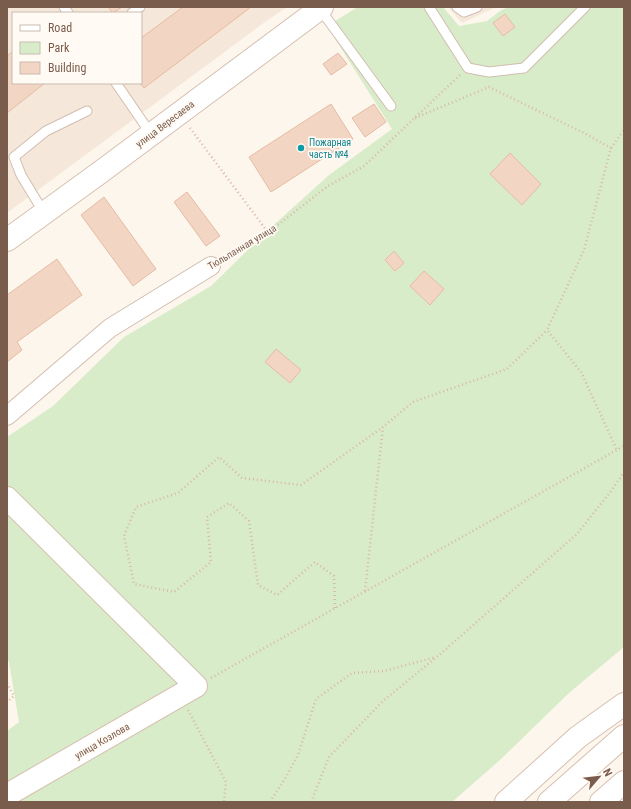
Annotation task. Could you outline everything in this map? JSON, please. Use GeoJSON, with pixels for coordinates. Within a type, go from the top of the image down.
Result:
{"type":"FeatureCollection","features":[{"type":"Feature","properties":{"kind":"street","name":"улица Вересаева"},"geometry":{"type":"LineString","coordinates":[[7,240],[321,8]]}},
{"type":"Feature","properties":{"kind":"street","name":"Тюльпанная улица"},"geometry":{"type":"LineString","coordinates":[[7,416],[110,328],[211,266]]}},
{"type":"Feature","properties":{"kind":"street"},"geometry":{"type":"LineString","coordinates":[[7,498],[189,690]]}},
{"type":"Feature","properties":{"kind":"street","name":"улица Козлова"},"geometry":{"type":"LineString","coordinates":[[7,795],[189,690]]}},
{"type":"Feature","properties":{"kind":"street"},"geometry":{"type":"LineString","coordinates":[[506,802],[578,737],[624,691]]}},
{"type":"Feature","properties":{"kind":"street"},"geometry":{"type":"LineString","coordinates":[[578,737],[624,704]]}},
{"type":"Feature","properties":{"kind":"street"},"geometry":{"type":"LineString","coordinates":[[549,802],[624,736]]}},
{"type":"Feature","properties":{"kind":"street"},"geometry":{"type":"LineString","coordinates":[[601,802],[624,782]]}},
{"type":"Feature","properties":{"kind":"lane"},"geometry":{"type":"LineString","coordinates":[[429,7],[468,68],[489,72],[524,68],[585,7]]}},
{"type":"Feature","properties":{"kind":"lane"},"geometry":{"type":"LineString","coordinates":[[457,7],[464,12],[477,7]]}},
{"type":"Feature","properties":{"kind":"lane"},"geometry":{"type":"LineString","coordinates":[[321,8],[391,106]]}},
{"type":"Feature","properties":{"kind":"lane"},"geometry":{"type":"LineString","coordinates":[[117,84],[151,134]]}},
{"type":"Feature","properties":{"kind":"lane"},"geometry":{"type":"LineString","coordinates":[[44,213],[10,154],[46,132],[87,111]]}},
{"type":"Feature","properties":{"kind":"path","name":"Тюльпанная улица"},"geometry":{"type":"LineString","coordinates":[[211,266],[279,224],[328,186],[364,166],[468,68]]}},
{"type":"Feature","properties":{"kind":"path"},"geometry":{"type":"LineString","coordinates":[[415,118],[489,87],[586,134],[611,148]]}},
{"type":"Feature","properties":{"kind":"path"},"geometry":{"type":"LineString","coordinates":[[179,113],[267,231]]}},
{"type":"Feature","properties":{"kind":"path"},"geometry":{"type":"LineString","coordinates":[[335,608],[334,576],[315,562],[277,595],[258,585],[249,521],[229,503],[207,518],[211,562],[174,592],[134,584],[124,536],[136,507],[178,493],[219,457],[242,478],[301,485],[383,427],[413,402],[507,369],[547,330],[584,250],[611,148],[624,130]]}},
{"type":"Feature","properties":{"kind":"path"},"geometry":{"type":"LineString","coordinates":[[547,330],[581,372],[617,450]]}},
{"type":"Feature","properties":{"kind":"path"},"geometry":{"type":"LineString","coordinates":[[365,591],[383,427]]}},
{"type":"Feature","properties":{"kind":"path"},"geometry":{"type":"LineString","coordinates":[[224,802],[226,782],[189,690],[624,446]]}},
{"type":"Feature","properties":{"kind":"path"},"geometry":{"type":"LineString","coordinates":[[311,802],[329,757],[383,701],[438,656],[577,534],[624,472]]}},
{"type":"Feature","properties":{"kind":"path"},"geometry":{"type":"LineString","coordinates":[[270,802],[298,755],[316,699],[352,673],[384,671],[438,656]]}},
{"type":"Feature","properties":{"kind":"path"},"geometry":{"type":"LineString","coordinates":[[7,684],[14,696],[7,702]]}},
{"type":"Feature","properties":{"kind":"shaded area"},"geometry":{"type":"Polygon","coordinates":[[[7,7],[287,7],[7,213],[7,7]]]}},
{"type":"Feature","properties":{"kind":"shaded area"},"geometry":{"type":"Polygon","coordinates":[[[448,7],[496,7],[462,23],[448,7]]]}},
{"type":"Feature","properties":{"kind":"green space"},"geometry":{"type":"Polygon","coordinates":[[[358,7],[443,7],[459,26],[487,21],[508,7],[624,7],[624,647],[569,693],[500,760],[452,802],[7,802],[7,731],[19,722],[9,662],[7,658],[7,437],[53,406],[124,337],[211,286],[267,231],[329,175],[392,129],[327,26],[358,7]]]}},
{"type":"Feature","properties":{"kind":"building"},"geometry":{"type":"Polygon","coordinates":[[[108,7],[122,7],[114,12],[112,12],[108,7]]]}},
{"type":"Feature","properties":{"kind":"building"},"geometry":{"type":"Polygon","coordinates":[[[183,7],[251,7],[144,88],[141,84],[142,37],[183,7]]]}},
{"type":"Feature","properties":{"kind":"building"},"geometry":{"type":"Polygon","coordinates":[[[505,14],[515,27],[503,36],[493,23],[505,14]]]}},
{"type":"Feature","properties":{"kind":"building"},"geometry":{"type":"Polygon","coordinates":[[[12,52],[12,84],[44,84],[7,113],[7,56],[12,52]]]}},
{"type":"Feature","properties":{"kind":"building"},"geometry":{"type":"Polygon","coordinates":[[[338,53],[347,64],[331,75],[323,64],[338,53]]]}},
{"type":"Feature","properties":{"kind":"building","name":"Пожарная часть №4"},"geometry":{"type":"Polygon","coordinates":[[[331,104],[353,139],[271,192],[249,157],[331,104]]]}},
{"type":"Feature","properties":{"kind":"building"},"geometry":{"type":"Polygon","coordinates":[[[374,104],[386,122],[365,137],[352,118],[374,104]]]}},
{"type":"Feature","properties":{"kind":"building"},"geometry":{"type":"Polygon","coordinates":[[[510,153],[541,184],[522,205],[490,174],[510,153]]]}},
{"type":"Feature","properties":{"kind":"building"},"geometry":{"type":"Polygon","coordinates":[[[187,192],[220,236],[206,246],[174,202],[187,192]]]}},
{"type":"Feature","properties":{"kind":"building"},"geometry":{"type":"Polygon","coordinates":[[[104,197],[156,269],[133,286],[81,215],[104,197]]]}},
{"type":"Feature","properties":{"kind":"building"},"geometry":{"type":"Polygon","coordinates":[[[394,251],[404,263],[395,271],[385,260],[394,251]]]}},
{"type":"Feature","properties":{"kind":"building"},"geometry":{"type":"Polygon","coordinates":[[[57,259],[82,295],[17,342],[22,350],[7,362],[7,295],[57,259]]]}},
{"type":"Feature","properties":{"kind":"building"},"geometry":{"type":"Polygon","coordinates":[[[424,271],[444,289],[430,305],[410,286],[424,271]]]}},
{"type":"Feature","properties":{"kind":"building"},"geometry":{"type":"Polygon","coordinates":[[[276,349],[301,370],[290,383],[265,362],[276,349]]]}},
{"type":"Feature","properties":{"kind":"place","name":"Пожарная часть №4"},"geometry":{"type":"Point","coordinates":[301,148]}}]}
